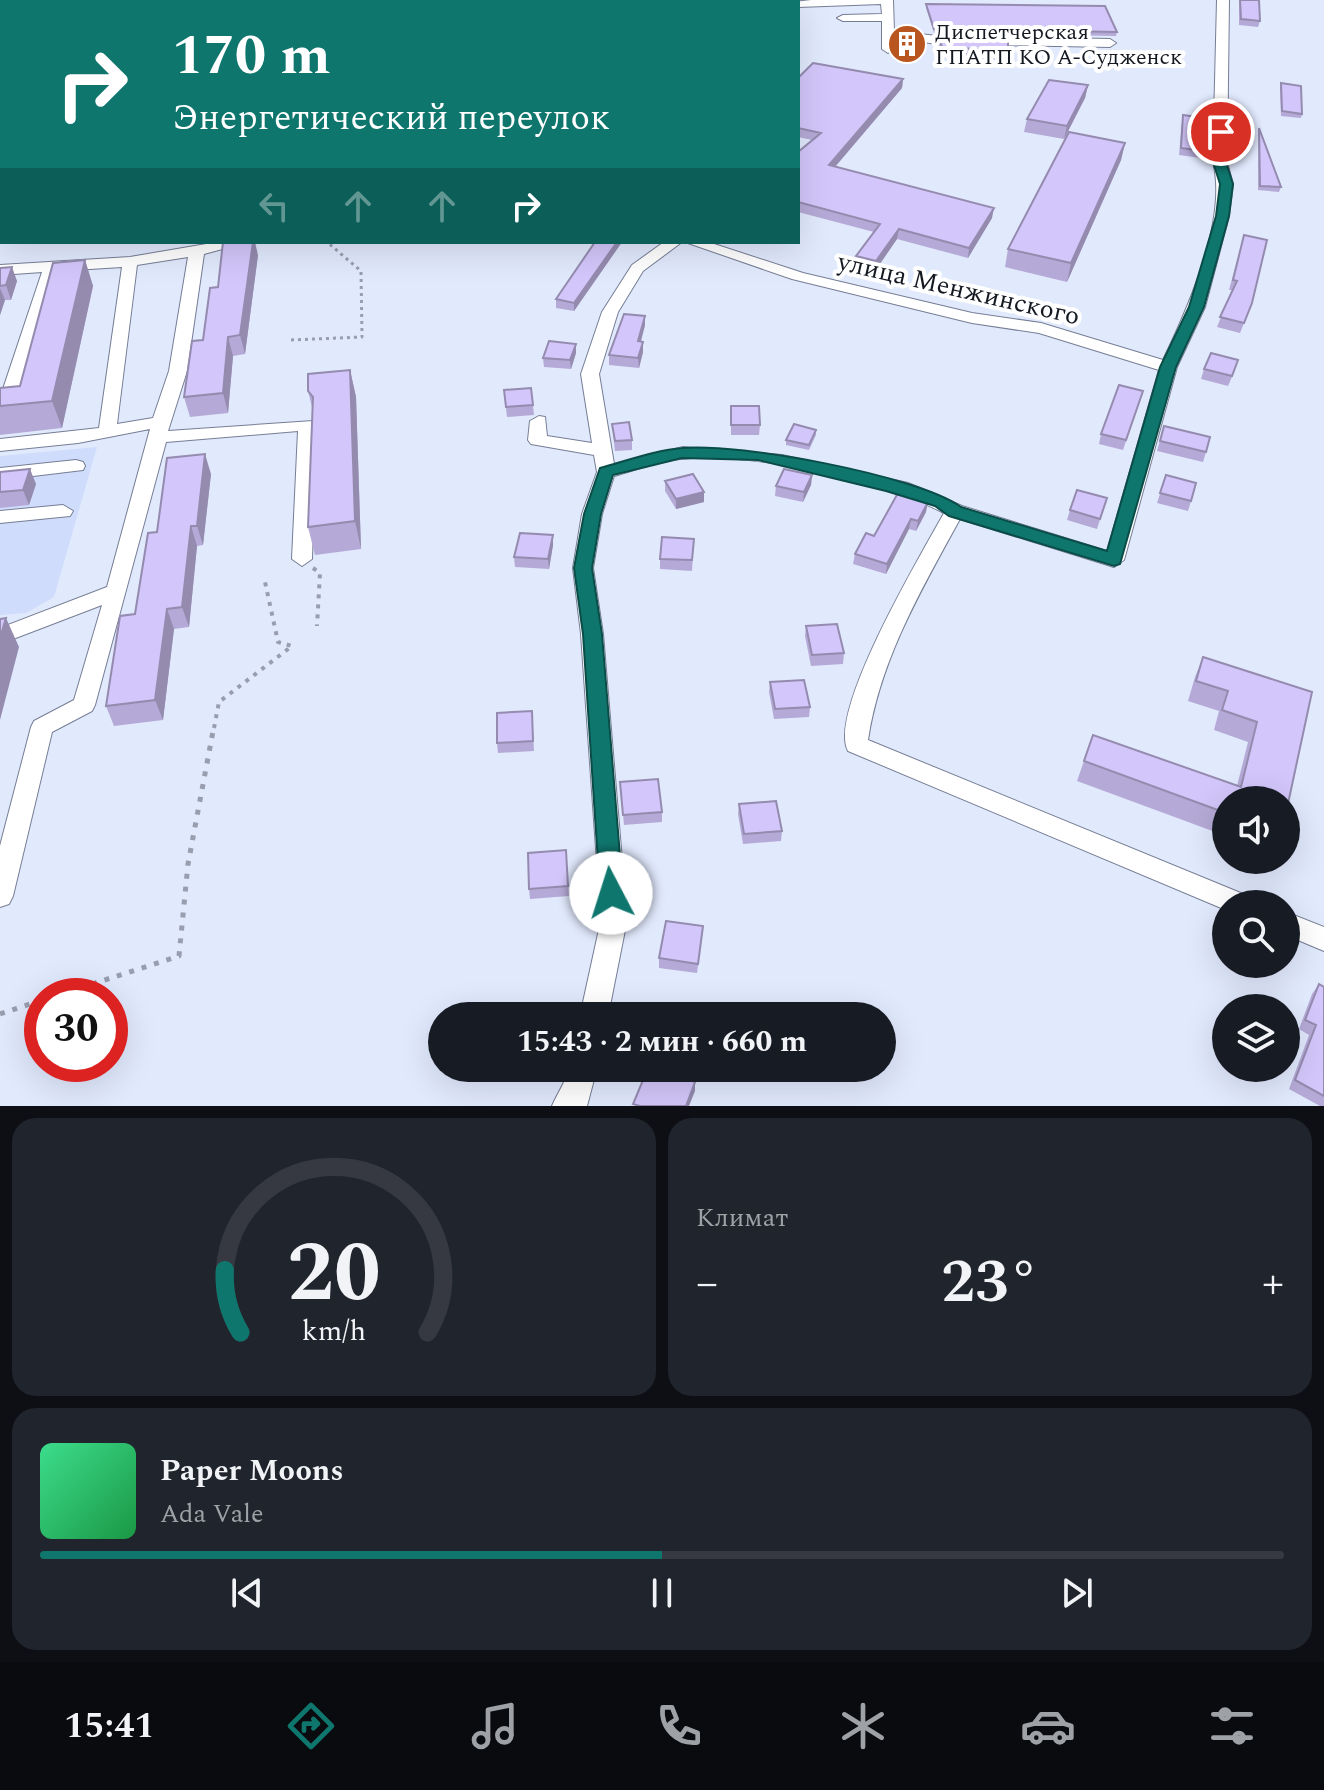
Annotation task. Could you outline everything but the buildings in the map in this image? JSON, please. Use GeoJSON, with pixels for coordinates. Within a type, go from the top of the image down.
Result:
{"type":"FeatureCollection","features":[{"type":"Feature","properties":{"kind":"street"},"geometry":{"type":"LineString","coordinates":[[800,4],[886,0],[888,49]]}},
{"type":"Feature","properties":{"kind":"street"},"geometry":{"type":"LineString","coordinates":[[606,472],[682,453],[758,455],[864,479],[942,502],[955,511],[1114,560],[1168,367],[1197,307],[1222,216],[1226,184],[1220,162],[1223,0]]}},
{"type":"Feature","properties":{"kind":"street"},"geometry":{"type":"LineString","coordinates":[[843,18],[888,17]]}},
{"type":"Feature","properties":{"kind":"street"},"geometry":{"type":"LineString","coordinates":[[889,34],[937,40],[1110,43]]}},
{"type":"Feature","properties":{"kind":"street"},"geometry":{"type":"LineString","coordinates":[[0,270],[130,262],[230,244]]}},
{"type":"Feature","properties":{"kind":"street"},"geometry":{"type":"LineString","coordinates":[[597,1002],[614,920],[592,634],[583,568],[592,514],[606,472],[590,374],[610,312],[637,268],[671,244]]}},
{"type":"Feature","properties":{"kind":"street","name":"улица Менжинского"},"geometry":{"type":"LineString","coordinates":[[699,244],[798,276],[972,318],[1041,328],[1168,367]]}},
{"type":"Feature","properties":{"kind":"street"},"geometry":{"type":"LineString","coordinates":[[0,896],[42,727],[84,705],[178,371],[197,251]]}},
{"type":"Feature","properties":{"kind":"street"},"geometry":{"type":"LineString","coordinates":[[107,432],[130,262]]}},
{"type":"Feature","properties":{"kind":"street"},"geometry":{"type":"LineString","coordinates":[[0,403],[8,402],[51,268]]}},
{"type":"Feature","properties":{"kind":"street"},"geometry":{"type":"LineString","coordinates":[[539,421],[537,440],[602,450]]}},
{"type":"Feature","properties":{"kind":"street"},"geometry":{"type":"LineString","coordinates":[[0,445],[107,432],[307,425],[302,559]]}},
{"type":"Feature","properties":{"kind":"street"},"geometry":{"type":"LineString","coordinates":[[0,474],[76,466]]}},
{"type":"Feature","properties":{"kind":"street"},"geometry":{"type":"LineString","coordinates":[[0,517],[63,511]]}},
{"type":"Feature","properties":{"kind":"street"},"geometry":{"type":"LineString","coordinates":[[955,511],[905,603],[859,712],[856,745],[1212,893]]}},
{"type":"Feature","properties":{"kind":"street"},"geometry":{"type":"LineString","coordinates":[[0,636],[116,591]]}},
{"type":"Feature","properties":{"kind":"street"},"geometry":{"type":"LineString","coordinates":[[1300,929],[1324,939]]}},
{"type":"Feature","properties":{"kind":"path"},"geometry":{"type":"LineString","coordinates":[[291,340],[362,337],[361,271],[329,244]]}},
{"type":"Feature","properties":{"kind":"path"},"geometry":{"type":"LineString","coordinates":[[302,559],[320,573],[317,626]]}},
{"type":"Feature","properties":{"kind":"path"},"geometry":{"type":"LineString","coordinates":[[111,978],[179,956],[188,864],[219,702],[292,646],[278,642],[265,582]]}},
{"type":"Feature","properties":{"kind":"path"},"geometry":{"type":"LineString","coordinates":[[0,1014],[24,1006]]}},
{"type":"Feature","properties":{"kind":"shaded area"},"geometry":{"type":"Polygon","coordinates":[[[97,447],[54,597],[26,613],[0,615],[0,456],[97,447]]]}},
{"type":"Feature","properties":{"kind":"place","name":"Диспетчерская ГПАТП КО А-Судженск"},"geometry":{"type":"Point","coordinates":[907,44]}},
{"type":"Feature","properties":{"kind":"route"},"geometry":{"type":"LineString","coordinates":[[611,893],[592,634],[583,568],[592,514],[606,472],[682,453],[758,455],[890,486],[942,502],[955,511],[1114,560],[1163,395],[1168,367],[1197,307],[1222,216],[1226,184],[1220,162],[1221,132]]}}]}
